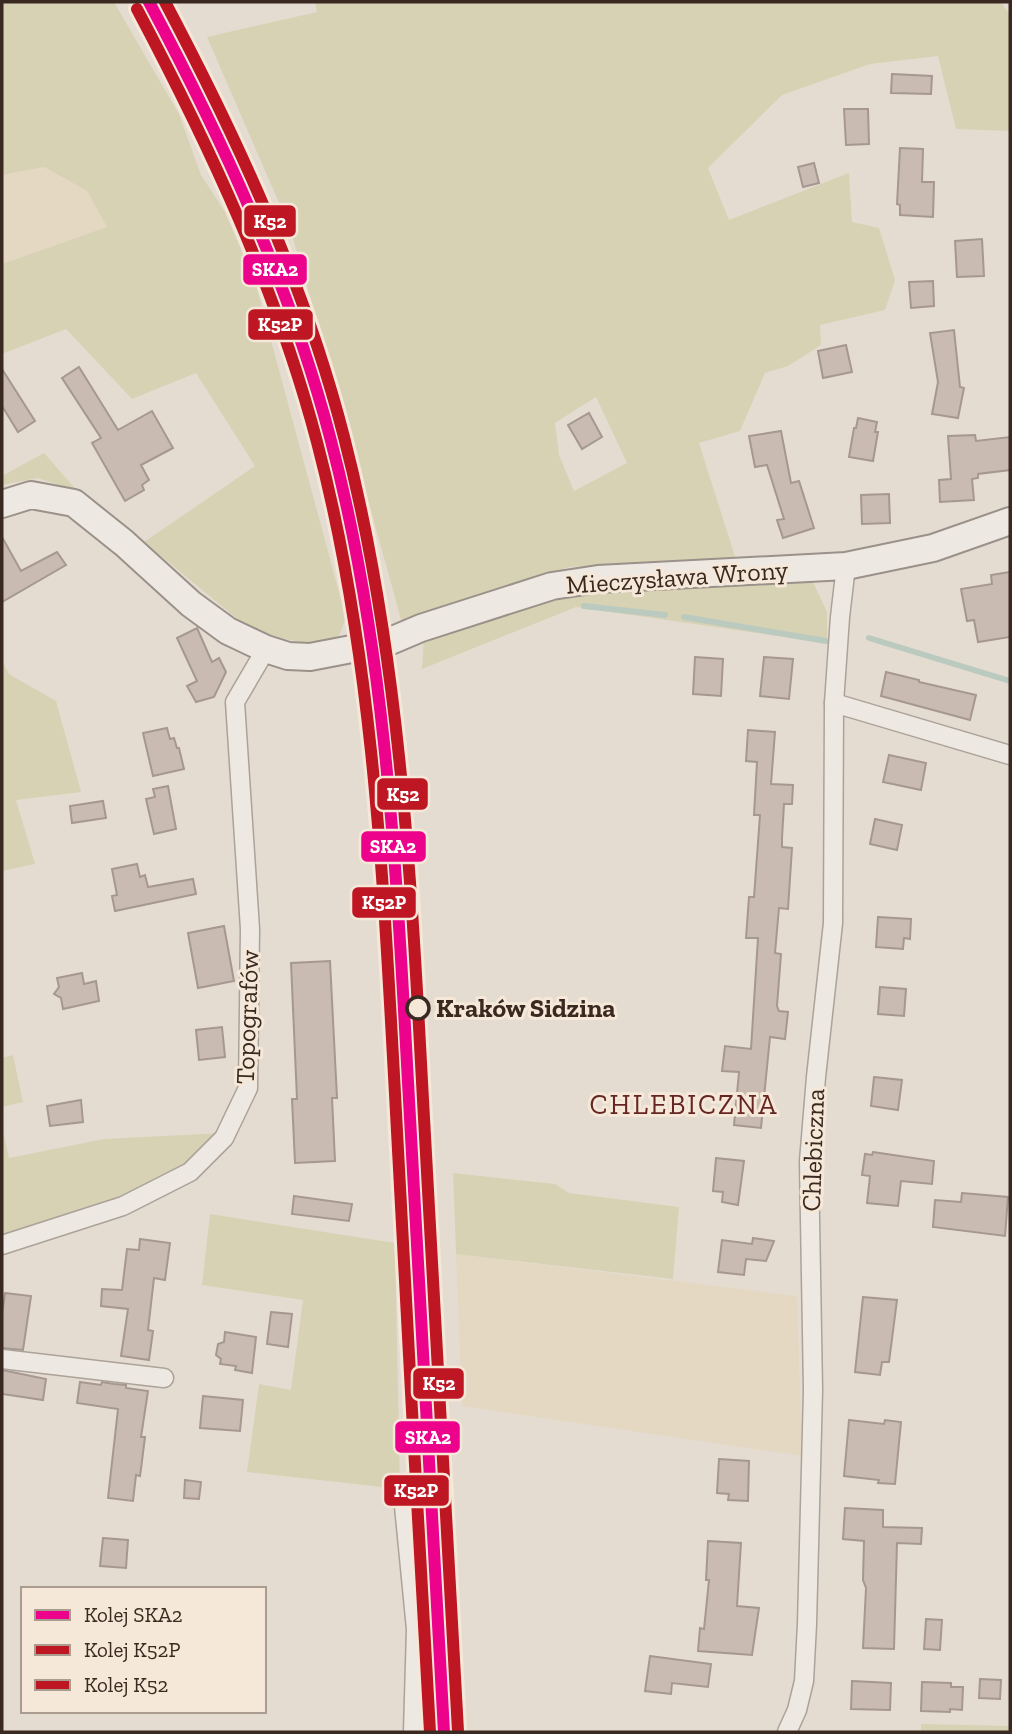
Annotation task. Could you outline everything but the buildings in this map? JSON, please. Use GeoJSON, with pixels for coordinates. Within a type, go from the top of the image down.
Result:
{"type":"FeatureCollection","features":[{"type":"Feature","properties":{"kind":"street","name":"Mieczysława Wrony"},"geometry":{"type":"LineString","coordinates":[[2,504],[31,495],[74,503],[124,543],[191,604],[228,631],[288,656],[310,657],[342,653],[388,642],[421,628],[552,586],[598,579],[846,566],[933,548],[1010,521]]}},
{"type":"Feature","properties":{"kind":"street","name":"Chlebiczna"},"geometry":{"type":"LineString","coordinates":[[787,1732],[797,1710],[804,1681],[807,1624],[813,1390],[809,1161],[834,923],[834,703],[839,617],[846,566]]}},
{"type":"Feature","properties":{"kind":"street","name":"Topografów"},"geometry":{"type":"LineString","coordinates":[[2,1245],[123,1206],[190,1172],[225,1138],[248,1088],[250,929],[235,702],[266,649]]}},
{"type":"Feature","properties":{"kind":"street"},"geometry":{"type":"LineString","coordinates":[[834,703],[1010,755]]}},
{"type":"Feature","properties":{"kind":"street"},"geometry":{"type":"LineString","coordinates":[[2,1359],[163,1378]]}},
{"type":"Feature","properties":{"kind":"street"},"geometry":{"type":"LineString","coordinates":[[403,1496],[416,1629],[413,1732]]}},
{"type":"Feature","properties":{"kind":"shaded area"},"geometry":{"type":"Polygon","coordinates":[[[2,2],[114,2],[179,114],[201,175],[225,212],[256,285],[346,618],[337,640],[305,643],[264,635],[241,622],[144,542],[255,466],[196,373],[132,399],[66,329],[2,354],[2,264],[107,227],[87,191],[44,167],[2,175],[2,2]]]}},
{"type":"Feature","properties":{"kind":"shaded area"},"geometry":{"type":"Polygon","coordinates":[[[315,2],[1001,2],[1010,15],[1010,131],[956,129],[938,56],[870,64],[782,95],[708,168],[729,220],[849,173],[852,222],[879,228],[895,280],[885,310],[820,325],[821,345],[788,366],[765,373],[740,431],[699,443],[737,563],[632,563],[569,567],[402,623],[289,226],[207,37],[317,12],[315,2]],[[596,397],[555,423],[559,455],[574,491],[627,463],[596,397]]]}},
{"type":"Feature","properties":{"kind":"shaded area"},"geometry":{"type":"Polygon","coordinates":[[[44,167],[87,191],[107,227],[2,264],[2,175],[44,167]]]}},
{"type":"Feature","properties":{"kind":"shaded area"},"geometry":{"type":"Polygon","coordinates":[[[44,453],[78,492],[38,478],[2,485],[2,476],[44,453]]]}},
{"type":"Feature","properties":{"kind":"shaded area"},"geometry":{"type":"Polygon","coordinates":[[[813,582],[827,612],[827,643],[576,607],[422,669],[424,636],[588,588],[656,583],[813,582]]]}},
{"type":"Feature","properties":{"kind":"shaded area"},"geometry":{"type":"Polygon","coordinates":[[[2,661],[9,674],[56,701],[81,792],[16,800],[35,864],[2,871],[2,661]]]}},
{"type":"Feature","properties":{"kind":"shaded area"},"geometry":{"type":"Polygon","coordinates":[[[13,1055],[23,1102],[2,1107],[2,1058],[13,1055]]]}},
{"type":"Feature","properties":{"kind":"shaded area"},"geometry":{"type":"Polygon","coordinates":[[[2,1127],[9,1158],[104,1139],[222,1133],[195,1159],[133,1196],[2,1235],[2,1127]]]}},
{"type":"Feature","properties":{"kind":"shaded area"},"geometry":{"type":"Polygon","coordinates":[[[453,1173],[555,1184],[569,1193],[679,1207],[673,1279],[456,1254],[453,1173]]]}},
{"type":"Feature","properties":{"kind":"shaded area"},"geometry":{"type":"Polygon","coordinates":[[[210,1214],[395,1243],[400,1489],[247,1472],[259,1384],[291,1390],[303,1300],[202,1285],[210,1214]]]}},
{"type":"Feature","properties":{"kind":"shaded area"},"geometry":{"type":"Polygon","coordinates":[[[456,1254],[797,1296],[802,1456],[462,1406],[456,1254]]]}},
{"type":"Feature","properties":{"kind":"shaded area"},"geometry":{"type":"Polygon","coordinates":[[[921,1724],[1010,1726],[1010,1732],[921,1732],[921,1724]]]}},
{"type":"Feature","properties":{"kind":"waterway"},"geometry":{"type":"LineString","coordinates":[[584,606],[665,615]]}},
{"type":"Feature","properties":{"kind":"waterway"},"geometry":{"type":"LineString","coordinates":[[684,617],[826,641]]}},
{"type":"Feature","properties":{"kind":"waterway"},"geometry":{"type":"LineString","coordinates":[[869,638],[1010,681]]}},
{"type":"Feature","properties":{"kind":"rail line","name":"SKA2"},"geometry":{"type":"LineString","coordinates":[[149,2],[228,161],[275,269],[295,324],[330,437],[364,596],[386,758],[399,920],[444,1732]]}},
{"type":"Feature","properties":{"kind":"rail line","name":"K52"},"geometry":{"type":"LineString","coordinates":[[165,2],[243,160],[310,324],[344,437],[378,601],[400,766],[413,933],[458,1731]]}},
{"type":"Feature","properties":{"kind":"rail line","name":"K52P"},"geometry":{"type":"LineString","coordinates":[[137,9],[239,220],[282,330],[317,442],[351,603],[372,766],[386,930],[430,1732]]}},
{"type":"Feature","properties":{"kind":"place","name":"Kraków Sidzina"},"geometry":{"type":"Point","coordinates":[418,1008]}},
{"type":"Feature","properties":{"kind":"district","name":"CHLEBICZNA"},"geometry":{"type":"Point","coordinates":[684,1104]}}]}
